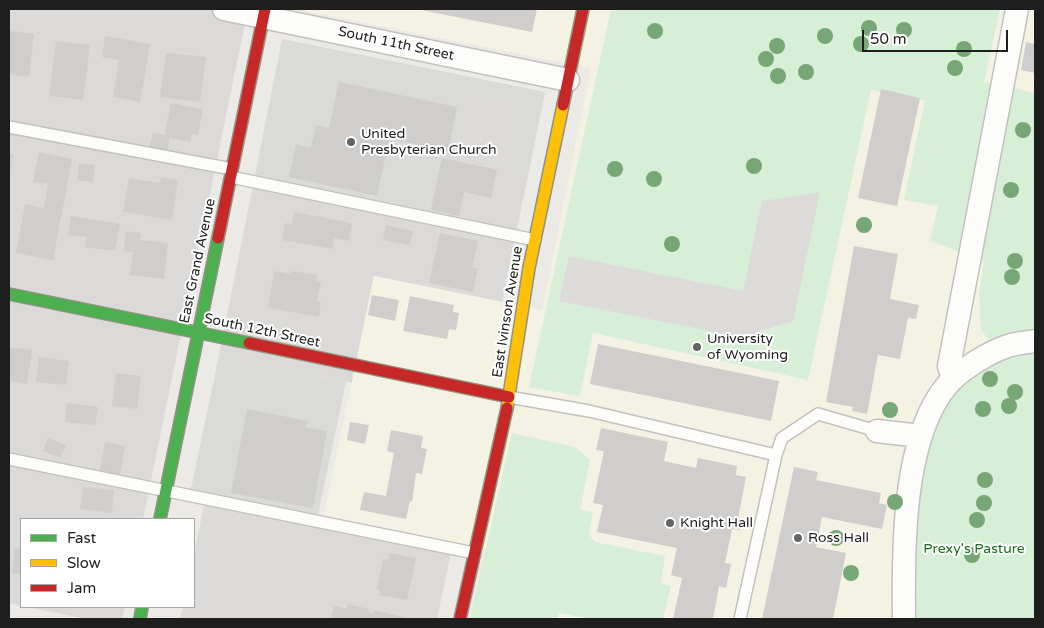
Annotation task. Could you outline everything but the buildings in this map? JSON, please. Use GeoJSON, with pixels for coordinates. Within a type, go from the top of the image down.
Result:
{"type":"FeatureCollection","features":[{"type":"Feature","properties":{"kind":"street","name":"South 11th Street"},"geometry":{"type":"LineString","coordinates":[[224,9],[264,13],[568,80]]}},
{"type":"Feature","properties":{"kind":"street","name":"East Ivinson Avenue"},"geometry":{"type":"LineString","coordinates":[[460,619],[509,397],[535,240],[583,9]]}},
{"type":"Feature","properties":{"kind":"street"},"geometry":{"type":"LineString","coordinates":[[953,379],[949,366],[1017,9]]}},
{"type":"Feature","properties":{"kind":"street","name":"East Grand Avenue"},"geometry":{"type":"LineString","coordinates":[[160,518],[264,13]]}},
{"type":"Feature","properties":{"kind":"street","name":"South 12th Street"},"geometry":{"type":"LineString","coordinates":[[9,294],[509,397]]}},
{"type":"Feature","properties":{"kind":"street"},"geometry":{"type":"LineString","coordinates":[[904,619],[903,576],[913,463],[926,417],[953,379],[966,368],[1005,347],[1035,341]]}},
{"type":"Feature","properties":{"kind":"street"},"geometry":{"type":"LineString","coordinates":[[877,431],[921,436]]}},
{"type":"Feature","properties":{"kind":"lane"},"geometry":{"type":"LineString","coordinates":[[9,127],[231,173],[535,240]]}},
{"type":"Feature","properties":{"kind":"lane"},"geometry":{"type":"LineString","coordinates":[[509,397],[588,411],[776,455]]}},
{"type":"Feature","properties":{"kind":"lane"},"geometry":{"type":"LineString","coordinates":[[740,619],[776,455],[782,438],[818,414],[877,431]]}},
{"type":"Feature","properties":{"kind":"lane"},"geometry":{"type":"LineString","coordinates":[[9,459],[474,552]]}},
{"type":"Feature","properties":{"kind":"shaded area"},"geometry":{"type":"Polygon","coordinates":[[[9,9],[248,9],[143,518],[20,518],[20,606],[9,603],[9,9]]]}},
{"type":"Feature","properties":{"kind":"shaded area","name":"University of Wyoming"},"geometry":{"type":"Polygon","coordinates":[[[306,9],[1035,9],[1035,619],[483,619],[498,552],[324,515],[374,276],[542,310],[591,68],[305,11],[306,9]]]}},
{"type":"Feature","properties":{"kind":"shaded area"},"geometry":{"type":"Polygon","coordinates":[[[282,39],[545,92],[529,171],[439,153],[427,210],[255,175],[282,39]]]}},
{"type":"Feature","properties":{"kind":"shaded area"},"geometry":{"type":"Polygon","coordinates":[[[463,93],[525,106],[511,165],[451,152],[463,93]]]}},
{"type":"Feature","properties":{"kind":"shaded area"},"geometry":{"type":"Polygon","coordinates":[[[439,153],[529,171],[502,302],[374,276],[352,383],[219,355],[255,175],[427,210],[439,153]]]}},
{"type":"Feature","properties":{"kind":"shaded area"},"geometry":{"type":"Polygon","coordinates":[[[820,192],[793,321],[757,332],[755,340],[559,301],[569,256],[743,291],[762,201],[820,192]]]}},
{"type":"Feature","properties":{"kind":"shaded area"},"geometry":{"type":"Polygon","coordinates":[[[219,355],[346,382],[318,515],[191,489],[219,355]]]}},
{"type":"Feature","properties":{"kind":"shaded area"},"geometry":{"type":"Polygon","coordinates":[[[204,505],[317,528],[298,619],[180,619],[183,608],[195,608],[195,549],[204,505]]]}},
{"type":"Feature","properties":{"kind":"shaded area"},"geometry":{"type":"Polygon","coordinates":[[[318,515],[453,543],[437,619],[295,619],[318,515]]]}},
{"type":"Feature","properties":{"kind":"shaded area"},"geometry":{"type":"Polygon","coordinates":[[[31,608],[125,608],[122,619],[87,619],[31,608]]]}},
{"type":"Feature","properties":{"kind":"green space"},"geometry":{"type":"Polygon","coordinates":[[[611,9],[1000,9],[984,82],[1035,93],[1035,330],[1015,334],[993,344],[981,330],[979,295],[984,261],[930,241],[938,206],[904,200],[925,100],[871,90],[808,380],[593,333],[580,396],[529,387],[611,9]]]}},
{"type":"Feature","properties":{"kind":"green space","name":"Prexy's Pasture"},"geometry":{"type":"Polygon","coordinates":[[[1035,353],[1035,619],[914,619],[912,520],[922,469],[937,419],[953,394],[983,369],[1007,356],[1035,353]]]}},
{"type":"Feature","properties":{"kind":"green space"},"geometry":{"type":"Polygon","coordinates":[[[512,433],[575,447],[590,460],[580,510],[593,512],[589,535],[595,542],[665,556],[661,583],[671,586],[663,619],[592,619],[559,613],[557,619],[470,619],[512,433]]]}},
{"type":"Feature","properties":{"kind":"traffic: fast"},"geometry":{"type":"LineString","coordinates":[[160,518],[218,238]]}},
{"type":"Feature","properties":{"kind":"traffic: fast"},"geometry":{"type":"LineString","coordinates":[[9,294],[249,343]]}},
{"type":"Feature","properties":{"kind":"traffic: fast"},"geometry":{"type":"LineString","coordinates":[[140,619],[142,608]]}},
{"type":"Feature","properties":{"kind":"traffic: slow"},"geometry":{"type":"LineString","coordinates":[[507,408],[529,268],[563,105]]}},
{"type":"Feature","properties":{"kind":"traffic: jam"},"geometry":{"type":"LineString","coordinates":[[218,238],[265,9]]}},
{"type":"Feature","properties":{"kind":"traffic: jam"},"geometry":{"type":"LineString","coordinates":[[563,105],[583,9]]}},
{"type":"Feature","properties":{"kind":"traffic: jam"},"geometry":{"type":"LineString","coordinates":[[249,343],[509,397]]}},
{"type":"Feature","properties":{"kind":"traffic: jam"},"geometry":{"type":"LineString","coordinates":[[460,619],[507,408]]}},
{"type":"Feature","properties":{"kind":"place","name":"United Presbyterian Church"},"geometry":{"type":"Point","coordinates":[351,142]}},
{"type":"Feature","properties":{"kind":"place","name":"University of Wyoming"},"geometry":{"type":"Point","coordinates":[697,347]}},
{"type":"Feature","properties":{"kind":"place","name":"Knight Hall"},"geometry":{"type":"Point","coordinates":[670,523]}},
{"type":"Feature","properties":{"kind":"place","name":"Ross Hall"},"geometry":{"type":"Point","coordinates":[798,538]}}]}
